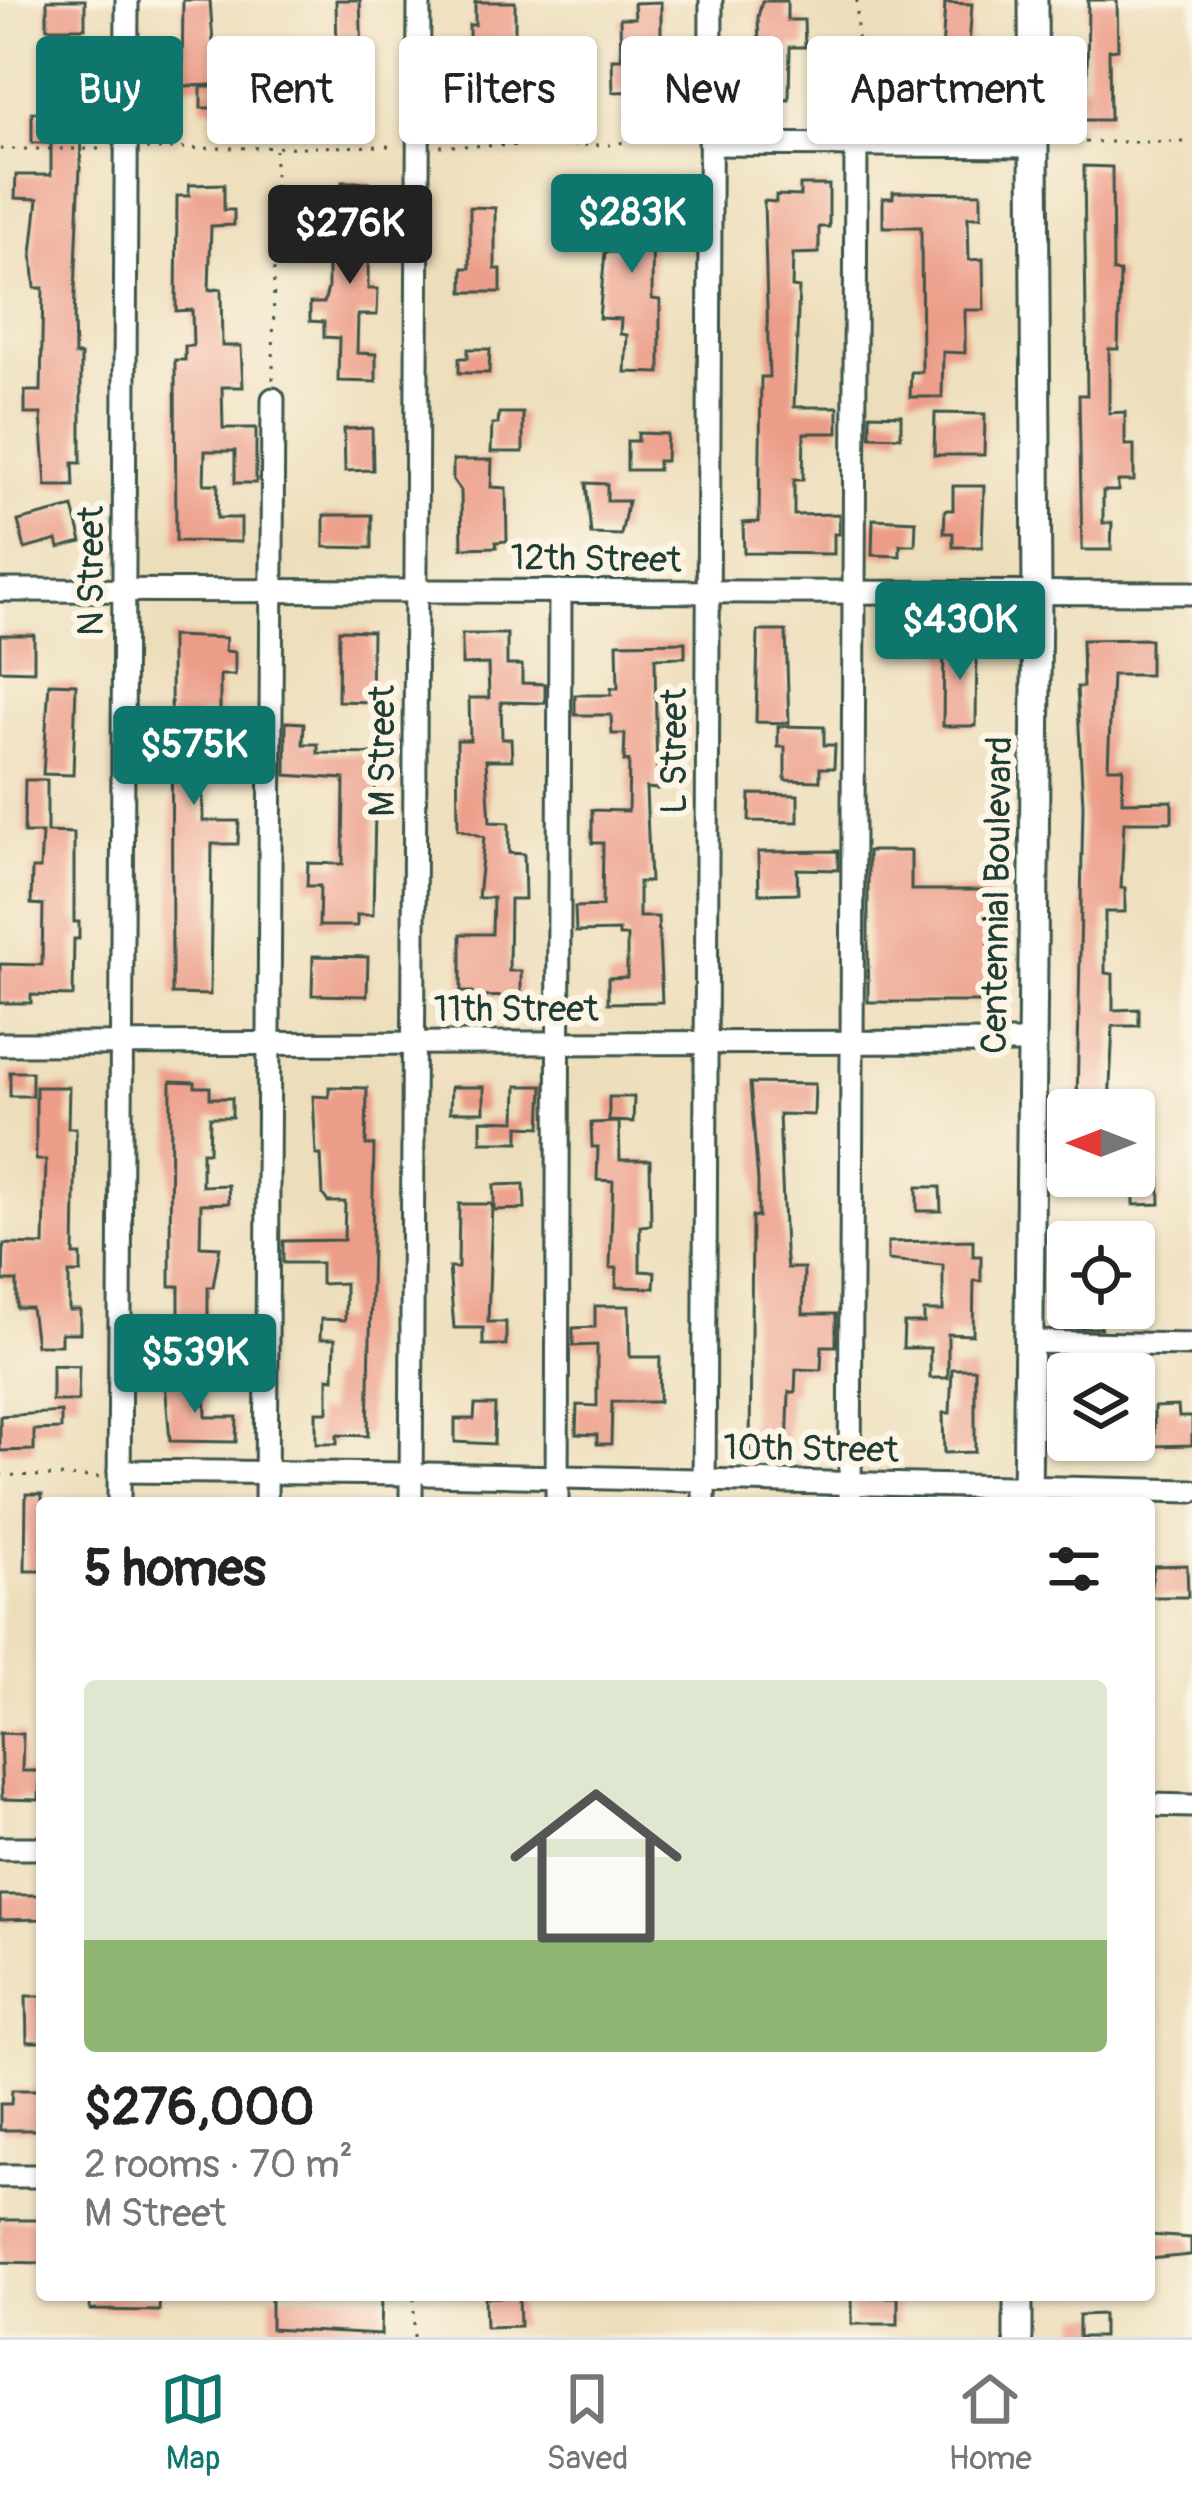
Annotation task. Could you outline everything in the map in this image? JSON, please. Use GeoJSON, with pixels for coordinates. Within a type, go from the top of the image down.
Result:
{"type":"FeatureCollection","features":[{"type":"Feature","properties":{"kind":"main road","name":"Centennial Boulevard"},"geometry":{"type":"LineString","coordinates":[[1033,0],[1036,36]]}},
{"type":"Feature","properties":{"kind":"main road","name":"Centennial Boulevard"},"geometry":{"type":"LineString","coordinates":[[1028,1496],[1036,594],[1046,144]]}},
{"type":"Feature","properties":{"kind":"main road"},"geometry":{"type":"LineString","coordinates":[[1018,2301],[1018,2337]]}},
{"type":"Feature","properties":{"kind":"street","name":"N Street"},"geometry":{"type":"LineString","coordinates":[[119,1497],[127,0]]}},
{"type":"Feature","properties":{"kind":"street","name":"M Street"},"geometry":{"type":"LineString","coordinates":[[413,1497],[420,1474],[414,1042],[419,0]]}},
{"type":"Feature","properties":{"kind":"street","name":"L Street"},"geometry":{"type":"LineString","coordinates":[[704,1497],[711,0]]}},
{"type":"Feature","properties":{"kind":"street"},"geometry":{"type":"LineString","coordinates":[[710,145],[856,144],[850,1493]]}},
{"type":"Feature","properties":{"kind":"street"},"geometry":{"type":"LineString","coordinates":[[266,1497],[273,399]]}},
{"type":"Feature","properties":{"kind":"street","name":"12th Street"},"geometry":{"type":"LineString","coordinates":[[0,590],[1192,593]]}},
{"type":"Feature","properties":{"kind":"street"},"geometry":{"type":"LineString","coordinates":[[557,1497],[560,591]]}},
{"type":"Feature","properties":{"kind":"street","name":"11th Street"},"geometry":{"type":"LineString","coordinates":[[0,1044],[1032,1042]]}},
{"type":"Feature","properties":{"kind":"street"},"geometry":{"type":"LineString","coordinates":[[1029,1342],[1192,1345]]}},
{"type":"Feature","properties":{"kind":"street","name":"10th Street"},"geometry":{"type":"LineString","coordinates":[[119,1474],[704,1480],[850,1493],[1028,1496],[1192,1491]]}},
{"type":"Feature","properties":{"kind":"street"},"geometry":{"type":"LineString","coordinates":[[1155,1805],[1192,1806]]}},
{"type":"Feature","properties":{"kind":"street"},"geometry":{"type":"LineString","coordinates":[[0,1848],[36,1848]]}},
{"type":"Feature","properties":{"kind":"street"},"geometry":{"type":"LineString","coordinates":[[0,2176],[36,2176]]}},
{"type":"Feature","properties":{"kind":"path"},"geometry":{"type":"LineString","coordinates":[[857,0],[857,36]]}},
{"type":"Feature","properties":{"kind":"path"},"geometry":{"type":"LineString","coordinates":[[1087,143],[1192,142]]}},
{"type":"Feature","properties":{"kind":"path"},"geometry":{"type":"LineString","coordinates":[[0,149],[126,149]]}},
{"type":"Feature","properties":{"kind":"path"},"geometry":{"type":"LineString","coordinates":[[273,399],[275,150]]}},
{"type":"Feature","properties":{"kind":"path"},"geometry":{"type":"LineString","coordinates":[[0,1475],[119,1474]]}},
{"type":"Feature","properties":{"kind":"path"},"geometry":{"type":"LineString","coordinates":[[414,2337],[415,2301]]}},
{"type":"Feature","properties":{"kind":"building"},"geometry":{"type":"Polygon","coordinates":[[[47,0],[85,0],[85,28],[47,28],[47,0]]]}},
{"type":"Feature","properties":{"kind":"building"},"geometry":{"type":"Polygon","coordinates":[[[183,0],[210,0],[213,36],[207,36],[207,85],[183,86],[183,0]]]}},
{"type":"Feature","properties":{"kind":"building"},"geometry":{"type":"Polygon","coordinates":[[[336,0],[360,0],[361,36],[337,36],[336,0]]]}},
{"type":"Feature","properties":{"kind":"building"},"geometry":{"type":"Polygon","coordinates":[[[1088,0],[1117,0],[1118,49],[1109,50],[1110,120],[1087,120],[1088,0]]]}},
{"type":"Feature","properties":{"kind":"building"},"geometry":{"type":"Polygon","coordinates":[[[762,1],[787,1],[787,20],[804,20],[805,47],[790,47],[789,100],[783,100],[783,36],[759,36],[762,1]]]}},
{"type":"Feature","properties":{"kind":"building"},"geometry":{"type":"Polygon","coordinates":[[[475,2],[515,2],[515,36],[469,36],[469,25],[475,25],[475,2]]]}},
{"type":"Feature","properties":{"kind":"building"},"geometry":{"type":"Polygon","coordinates":[[[661,2],[661,36],[621,36],[621,59],[620,18],[635,18],[634,3],[661,2]]]}},
{"type":"Feature","properties":{"kind":"building"},"geometry":{"type":"Polygon","coordinates":[[[945,3],[972,4],[970,36],[943,36],[945,3]]]}},
{"type":"Feature","properties":{"kind":"building"},"geometry":{"type":"Polygon","coordinates":[[[612,59],[621,59],[621,92],[613,92],[612,59]]]}},
{"type":"Feature","properties":{"kind":"building"},"geometry":{"type":"Polygon","coordinates":[[[201,87],[207,87],[207,108],[201,108],[201,87]]]}},
{"type":"Feature","properties":{"kind":"building"},"geometry":{"type":"Polygon","coordinates":[[[32,112],[36,112],[36,143],[32,143],[32,112]]]}},
{"type":"Feature","properties":{"kind":"building"},"geometry":{"type":"Polygon","coordinates":[[[51,144],[81,144],[74,318],[75,355],[81,355],[81,463],[73,463],[74,486],[46,486],[41,414],[25,414],[25,391],[41,391],[43,288],[35,288],[32,254],[38,199],[15,198],[16,175],[51,175],[51,144]]]}},
{"type":"Feature","properties":{"kind":"building"},"geometry":{"type":"Polygon","coordinates":[[[1084,166],[1112,167],[1113,272],[1120,272],[1118,349],[1109,349],[1109,413],[1125,412],[1125,445],[1134,445],[1134,481],[1118,481],[1118,491],[1103,491],[1103,523],[1112,523],[1111,550],[1082,550],[1079,395],[1087,395],[1084,166]]]}},
{"type":"Feature","properties":{"kind":"building"},"geometry":{"type":"Polygon","coordinates":[[[342,182],[369,182],[368,289],[378,289],[377,315],[358,315],[357,353],[376,354],[376,382],[338,381],[339,338],[324,337],[324,322],[310,321],[310,303],[324,303],[328,288],[328,249],[340,249],[342,182]]]}},
{"type":"Feature","properties":{"kind":"building"},"geometry":{"type":"Polygon","coordinates":[[[653,183],[652,299],[660,300],[660,373],[625,372],[627,335],[620,334],[621,319],[599,318],[605,252],[629,252],[628,206],[589,207],[589,184],[653,183]]]}},
{"type":"Feature","properties":{"kind":"building"},"geometry":{"type":"Polygon","coordinates":[[[224,184],[224,210],[234,210],[234,225],[211,226],[209,290],[221,289],[222,346],[241,346],[243,387],[222,387],[223,428],[256,428],[256,483],[235,483],[235,451],[205,451],[204,484],[218,484],[217,518],[241,518],[241,542],[176,541],[175,360],[185,360],[185,346],[193,346],[192,310],[176,311],[177,196],[189,196],[189,185],[224,184]]]}},
{"type":"Feature","properties":{"kind":"building"},"geometry":{"type":"Polygon","coordinates":[[[800,185],[829,185],[829,227],[819,227],[819,253],[793,254],[792,287],[799,288],[794,407],[838,407],[838,433],[804,433],[803,480],[794,480],[794,515],[839,514],[839,534],[834,534],[834,554],[744,553],[743,523],[759,522],[761,377],[769,377],[764,201],[776,202],[776,195],[800,196],[800,185]]]}},
{"type":"Feature","properties":{"kind":"building"},"geometry":{"type":"Polygon","coordinates":[[[893,192],[981,193],[981,217],[968,217],[969,260],[983,259],[984,310],[965,310],[965,353],[943,352],[942,397],[910,397],[911,372],[922,372],[921,227],[883,227],[883,198],[893,198],[893,192]]]}},
{"type":"Feature","properties":{"kind":"building"},"geometry":{"type":"Polygon","coordinates":[[[470,207],[495,208],[495,269],[501,269],[501,292],[463,292],[463,268],[470,268],[470,207]]]}},
{"type":"Feature","properties":{"kind":"building"},"geometry":{"type":"Polygon","coordinates":[[[468,349],[490,349],[489,373],[459,373],[459,358],[468,358],[468,349]]]}},
{"type":"Feature","properties":{"kind":"building"},"geometry":{"type":"Polygon","coordinates":[[[499,413],[523,413],[523,452],[491,452],[492,424],[498,424],[499,413]]]}},
{"type":"Feature","properties":{"kind":"building"},"geometry":{"type":"Polygon","coordinates":[[[935,413],[985,414],[984,455],[934,455],[935,413]]]}},
{"type":"Feature","properties":{"kind":"building"},"geometry":{"type":"Polygon","coordinates":[[[870,414],[901,415],[901,437],[870,436],[870,414]]]}},
{"type":"Feature","properties":{"kind":"building"},"geometry":{"type":"Polygon","coordinates":[[[372,428],[373,470],[345,471],[344,429],[372,428]]]}},
{"type":"Feature","properties":{"kind":"building"},"geometry":{"type":"Polygon","coordinates":[[[638,433],[667,434],[666,461],[658,461],[658,470],[627,470],[627,441],[638,441],[638,433]]]}},
{"type":"Feature","properties":{"kind":"building"},"geometry":{"type":"Polygon","coordinates":[[[453,460],[492,460],[491,487],[506,488],[507,541],[496,542],[497,547],[462,548],[461,491],[453,480],[453,460]]]}},
{"type":"Feature","properties":{"kind":"building"},"geometry":{"type":"Polygon","coordinates":[[[586,483],[607,484],[607,501],[628,501],[621,535],[591,534],[586,483]]]}},
{"type":"Feature","properties":{"kind":"building"},"geometry":{"type":"Polygon","coordinates":[[[953,486],[984,486],[982,547],[953,547],[953,533],[944,533],[945,510],[953,510],[953,486]]]}},
{"type":"Feature","properties":{"kind":"building"},"geometry":{"type":"Polygon","coordinates":[[[73,507],[82,542],[59,548],[57,540],[25,549],[18,521],[73,507]]]}},
{"type":"Feature","properties":{"kind":"building"},"geometry":{"type":"Polygon","coordinates":[[[324,515],[372,515],[372,548],[324,547],[324,515]]]}},
{"type":"Feature","properties":{"kind":"building"},"geometry":{"type":"Polygon","coordinates":[[[873,519],[916,521],[915,545],[900,545],[900,556],[872,555],[873,519]]]}},
{"type":"Feature","properties":{"kind":"building"},"geometry":{"type":"Polygon","coordinates":[[[339,630],[372,631],[371,702],[338,701],[339,630]]]}},
{"type":"Feature","properties":{"kind":"building"},"geometry":{"type":"Polygon","coordinates":[[[758,631],[786,631],[789,723],[756,722],[758,631]]]}},
{"type":"Feature","properties":{"kind":"building"},"geometry":{"type":"Polygon","coordinates":[[[462,634],[507,634],[507,665],[522,665],[522,683],[545,684],[545,703],[501,702],[502,739],[511,739],[512,760],[486,760],[490,822],[509,823],[509,853],[524,854],[525,899],[510,899],[509,971],[521,971],[521,996],[472,997],[472,992],[461,992],[461,934],[492,934],[493,898],[478,898],[484,837],[458,829],[457,740],[470,740],[469,698],[489,698],[488,664],[462,665],[462,634]]]}},
{"type":"Feature","properties":{"kind":"building"},"geometry":{"type":"Polygon","coordinates":[[[0,635],[34,635],[34,671],[0,670],[0,635]]]}},
{"type":"Feature","properties":{"kind":"building"},"geometry":{"type":"Polygon","coordinates":[[[171,636],[226,638],[225,651],[235,652],[235,675],[220,675],[220,713],[201,713],[203,821],[239,821],[238,844],[212,844],[210,995],[172,994],[171,636]]]}},
{"type":"Feature","properties":{"kind":"building"},"geometry":{"type":"Polygon","coordinates":[[[1150,639],[1150,675],[1112,675],[1108,768],[1123,768],[1122,802],[1172,801],[1172,822],[1124,822],[1121,888],[1125,888],[1125,912],[1105,912],[1105,973],[1113,974],[1113,1010],[1139,1009],[1139,1026],[1113,1026],[1110,1089],[1077,1089],[1083,805],[1077,687],[1083,687],[1082,640],[1150,639]]]}},
{"type":"Feature","properties":{"kind":"building"},"geometry":{"type":"Polygon","coordinates":[[[944,640],[977,641],[976,726],[943,726],[944,640]]]}},
{"type":"Feature","properties":{"kind":"building"},"geometry":{"type":"Polygon","coordinates":[[[685,642],[685,657],[655,658],[657,789],[646,788],[650,882],[639,882],[639,917],[658,917],[662,1002],[608,1003],[608,978],[627,977],[627,936],[619,936],[619,931],[576,932],[575,907],[602,906],[603,843],[592,843],[592,810],[628,811],[629,761],[624,761],[625,734],[612,734],[611,715],[575,715],[575,695],[611,695],[611,688],[618,688],[617,643],[685,642]]]}},
{"type":"Feature","properties":{"kind":"building"},"geometry":{"type":"Polygon","coordinates":[[[49,683],[76,684],[73,775],[43,774],[49,683]]]}},
{"type":"Feature","properties":{"kind":"building"},"geometry":{"type":"Polygon","coordinates":[[[286,722],[304,723],[303,744],[318,744],[318,753],[376,754],[373,915],[357,915],[357,926],[319,926],[320,886],[307,886],[308,863],[343,864],[344,779],[286,775],[286,722]]]}},
{"type":"Feature","properties":{"kind":"building"},"geometry":{"type":"Polygon","coordinates":[[[778,726],[824,727],[824,745],[835,745],[834,768],[820,768],[820,781],[785,780],[785,747],[778,747],[778,726]]]}},
{"type":"Feature","properties":{"kind":"building"},"geometry":{"type":"Polygon","coordinates":[[[25,780],[47,780],[47,832],[74,833],[74,922],[79,922],[79,939],[74,939],[73,996],[31,995],[31,1003],[0,1003],[0,964],[42,965],[43,905],[31,904],[32,869],[40,869],[42,833],[24,833],[25,780]]]}},
{"type":"Feature","properties":{"kind":"building"},"geometry":{"type":"Polygon","coordinates":[[[750,794],[798,795],[798,822],[749,821],[750,794]]]}},
{"type":"Feature","properties":{"kind":"building"},"geometry":{"type":"Polygon","coordinates":[[[838,851],[838,870],[797,869],[798,893],[759,894],[758,852],[838,851]]]}},
{"type":"Feature","properties":{"kind":"building"},"geometry":{"type":"Polygon","coordinates":[[[868,851],[911,851],[911,890],[989,890],[989,1002],[868,1002],[868,851]]]}},
{"type":"Feature","properties":{"kind":"building"},"geometry":{"type":"Polygon","coordinates":[[[313,956],[368,957],[367,996],[312,995],[313,956]]]}},
{"type":"Feature","properties":{"kind":"building"},"geometry":{"type":"Polygon","coordinates":[[[10,1072],[32,1072],[32,1096],[10,1096],[10,1072]]]}},
{"type":"Feature","properties":{"kind":"building"},"geometry":{"type":"Polygon","coordinates":[[[171,1081],[210,1087],[210,1098],[232,1098],[232,1117],[210,1117],[209,1152],[202,1152],[202,1186],[228,1185],[229,1203],[201,1204],[200,1246],[220,1247],[213,1287],[208,1287],[208,1319],[226,1319],[227,1340],[168,1341],[167,1319],[179,1319],[179,1286],[170,1286],[171,1081]]]}},
{"type":"Feature","properties":{"kind":"building"},"geometry":{"type":"Polygon","coordinates":[[[750,1083],[815,1084],[814,1115],[779,1114],[785,1250],[787,1268],[804,1268],[803,1314],[836,1314],[836,1346],[822,1346],[821,1370],[796,1369],[795,1392],[789,1392],[787,1454],[750,1453],[752,1216],[758,1217],[758,1181],[750,1083]]]}},
{"type":"Feature","properties":{"kind":"building"},"geometry":{"type":"Polygon","coordinates":[[[517,1086],[543,1086],[541,1127],[519,1126],[519,1142],[481,1142],[481,1120],[516,1121],[517,1086]]]}},
{"type":"Feature","properties":{"kind":"building"},"geometry":{"type":"Polygon","coordinates":[[[36,1087],[69,1087],[68,1128],[76,1128],[74,1255],[81,1255],[81,1273],[69,1273],[69,1310],[80,1310],[80,1333],[61,1333],[61,1345],[36,1345],[31,1308],[17,1308],[17,1281],[3,1281],[4,1244],[44,1245],[46,1160],[36,1160],[36,1087]]]}},
{"type":"Feature","properties":{"kind":"building"},"geometry":{"type":"Polygon","coordinates":[[[329,1087],[367,1088],[366,1145],[374,1145],[368,1436],[337,1435],[337,1444],[316,1444],[316,1412],[328,1412],[328,1378],[334,1379],[335,1339],[320,1339],[321,1319],[345,1320],[345,1283],[321,1284],[321,1263],[283,1263],[283,1241],[344,1240],[345,1202],[328,1202],[323,1195],[321,1155],[316,1155],[313,1096],[329,1097],[329,1087]]]}},
{"type":"Feature","properties":{"kind":"building"},"geometry":{"type":"Polygon","coordinates":[[[451,1087],[484,1087],[484,1112],[450,1112],[451,1087]]]}},
{"type":"Feature","properties":{"kind":"building"},"geometry":{"type":"Polygon","coordinates":[[[609,1097],[634,1097],[633,1122],[609,1121],[609,1097]]]}},
{"type":"Feature","properties":{"kind":"building"},"geometry":{"type":"Polygon","coordinates":[[[619,1122],[620,1160],[650,1160],[651,1225],[640,1226],[640,1271],[655,1272],[654,1288],[616,1287],[617,1268],[610,1268],[613,1181],[597,1180],[598,1147],[592,1147],[591,1123],[619,1122]]]}},
{"type":"Feature","properties":{"kind":"building"},"geometry":{"type":"Polygon","coordinates":[[[1155,1153],[1159,1153],[1160,1204],[1134,1205],[1134,1197],[1155,1197],[1155,1153]]]}},
{"type":"Feature","properties":{"kind":"building"},"geometry":{"type":"Polygon","coordinates":[[[524,1184],[525,1209],[494,1210],[494,1185],[524,1184]]]}},
{"type":"Feature","properties":{"kind":"building"},"geometry":{"type":"Polygon","coordinates":[[[917,1187],[940,1187],[941,1211],[917,1211],[917,1187]]]}},
{"type":"Feature","properties":{"kind":"building"},"geometry":{"type":"Polygon","coordinates":[[[459,1204],[492,1204],[488,1322],[506,1322],[506,1345],[483,1345],[483,1328],[454,1328],[449,1268],[458,1268],[459,1204]]]}},
{"type":"Feature","properties":{"kind":"building"},"geometry":{"type":"Polygon","coordinates":[[[973,1240],[973,1256],[981,1256],[981,1281],[974,1281],[973,1335],[948,1334],[948,1378],[930,1378],[930,1348],[903,1348],[904,1323],[924,1323],[924,1311],[943,1311],[943,1265],[888,1260],[888,1242],[973,1240]]]}},
{"type":"Feature","properties":{"kind":"building"},"geometry":{"type":"Polygon","coordinates":[[[595,1306],[629,1306],[630,1357],[660,1357],[659,1402],[612,1402],[611,1444],[597,1444],[597,1435],[576,1434],[577,1405],[597,1406],[597,1345],[573,1346],[573,1328],[595,1327],[595,1306]]]}},
{"type":"Feature","properties":{"kind":"building"},"geometry":{"type":"Polygon","coordinates":[[[52,1365],[79,1366],[78,1401],[52,1401],[52,1365]]]}},
{"type":"Feature","properties":{"kind":"building"},"geometry":{"type":"Polygon","coordinates":[[[952,1369],[975,1369],[975,1452],[944,1453],[943,1413],[950,1413],[952,1369]]]}},
{"type":"Feature","properties":{"kind":"building"},"geometry":{"type":"Polygon","coordinates":[[[165,1382],[205,1382],[206,1417],[237,1417],[236,1442],[170,1441],[165,1382]]]}},
{"type":"Feature","properties":{"kind":"building"},"geometry":{"type":"Polygon","coordinates":[[[475,1405],[495,1405],[494,1444],[455,1442],[455,1419],[474,1419],[475,1405]]]}},
{"type":"Feature","properties":{"kind":"building"},"geometry":{"type":"Polygon","coordinates":[[[1178,1406],[1179,1417],[1192,1417],[1192,1445],[1155,1446],[1155,1407],[1178,1406]]]}},
{"type":"Feature","properties":{"kind":"building"},"geometry":{"type":"Polygon","coordinates":[[[61,1412],[61,1429],[34,1430],[34,1450],[0,1451],[0,1416],[61,1412]]]}},
{"type":"Feature","properties":{"kind":"building"},"geometry":{"type":"Polygon","coordinates":[[[26,1494],[42,1494],[36,1497],[36,1571],[25,1571],[26,1494]]]}},
{"type":"Feature","properties":{"kind":"building"},"geometry":{"type":"Polygon","coordinates":[[[1187,1565],[1188,1597],[1155,1597],[1155,1566],[1187,1565]]]}},
{"type":"Feature","properties":{"kind":"building"},"geometry":{"type":"Polygon","coordinates":[[[0,1733],[23,1734],[22,1771],[36,1771],[36,1800],[2,1799],[0,1733]]]}},
{"type":"Feature","properties":{"kind":"building"},"geometry":{"type":"Polygon","coordinates":[[[0,1895],[36,1895],[36,1919],[0,1920],[0,1895]]]}},
{"type":"Feature","properties":{"kind":"building"},"geometry":{"type":"Polygon","coordinates":[[[26,1996],[36,1996],[36,2042],[27,2042],[26,1996]]]}},
{"type":"Feature","properties":{"kind":"building"},"geometry":{"type":"Polygon","coordinates":[[[12,2090],[36,2090],[36,2130],[0,2130],[0,2104],[11,2104],[12,2090]]]}},
{"type":"Feature","properties":{"kind":"building"},"geometry":{"type":"Polygon","coordinates":[[[0,2220],[36,2220],[36,2263],[0,2262],[0,2220]]]}},
{"type":"Feature","properties":{"kind":"building"},"geometry":{"type":"Polygon","coordinates":[[[1155,2235],[1191,2238],[1191,2255],[1155,2258],[1155,2235]]]}},
{"type":"Feature","properties":{"kind":"building"},"geometry":{"type":"Polygon","coordinates":[[[90,2301],[160,2301],[159,2311],[90,2310],[90,2301]]]}},
{"type":"Feature","properties":{"kind":"building"},"geometry":{"type":"Polygon","coordinates":[[[271,2301],[382,2301],[381,2335],[271,2329],[271,2301]]]}},
{"type":"Feature","properties":{"kind":"building"},"geometry":{"type":"Polygon","coordinates":[[[485,2301],[519,2301],[520,2326],[486,2327],[485,2301]]]}},
{"type":"Feature","properties":{"kind":"building"},"geometry":{"type":"Polygon","coordinates":[[[852,2301],[898,2301],[898,2324],[852,2324],[852,2301]]]}},
{"type":"Feature","properties":{"kind":"building"},"geometry":{"type":"Polygon","coordinates":[[[1103,2314],[1103,2337],[1079,2337],[1079,2315],[1103,2314]]]}}]}
